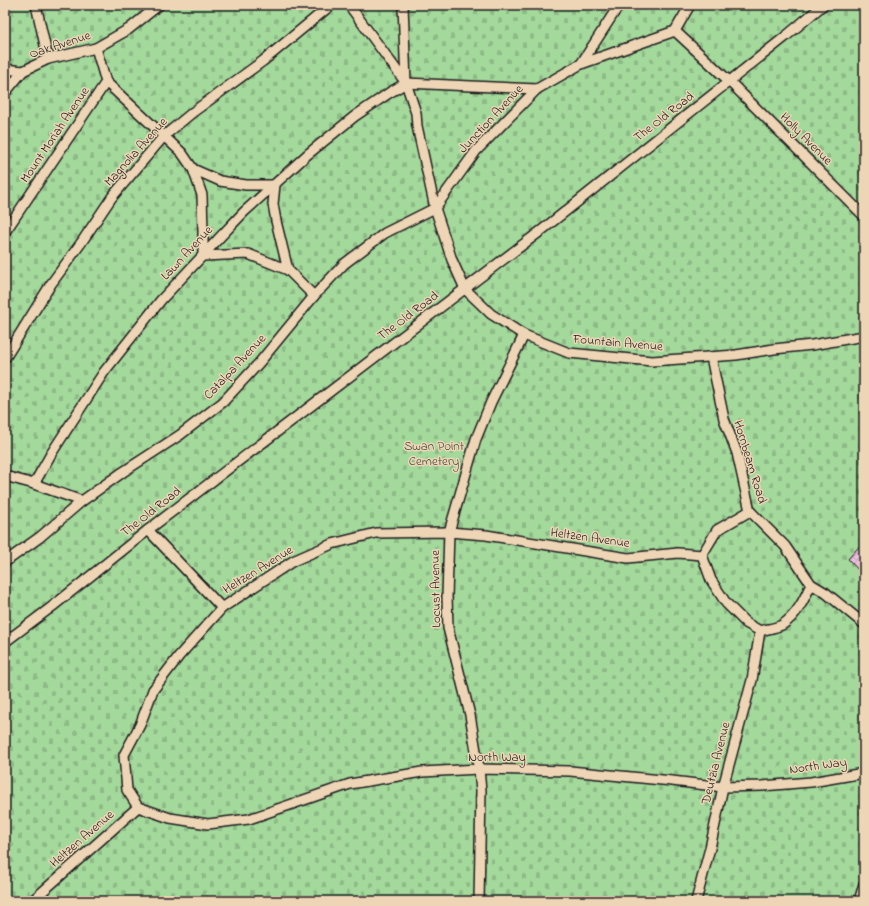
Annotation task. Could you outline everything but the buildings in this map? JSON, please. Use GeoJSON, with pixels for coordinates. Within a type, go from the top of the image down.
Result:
{"type":"FeatureCollection","features":[{"type":"Feature","properties":{"kind":"lane"},"geometry":{"type":"LineString","coordinates":[[36,5],[48,59]]}},
{"type":"Feature","properties":{"kind":"lane","name":"Oak Avenue"},"geometry":{"type":"LineString","coordinates":[[5,69],[23,71],[48,59],[96,48],[129,29],[159,5]]}},
{"type":"Feature","properties":{"kind":"lane","name":"Magnolia Avenue"},"geometry":{"type":"LineString","coordinates":[[5,358],[51,284],[81,244],[112,197],[164,136],[193,112],[263,61],[331,5]]}},
{"type":"Feature","properties":{"kind":"lane"},"geometry":{"type":"LineString","coordinates":[[349,5],[406,83],[537,89]]}},
{"type":"Feature","properties":{"kind":"lane","name":"Fountain Avenue"},"geometry":{"type":"LineString","coordinates":[[403,5],[406,83],[416,113],[435,208],[452,260],[465,289],[492,314],[524,335],[569,353],[652,361],[736,356],[864,336]]}},
{"type":"Feature","properties":{"kind":"lane","name":"Junction Avenue"},"geometry":{"type":"LineString","coordinates":[[581,64],[620,5]]}},
{"type":"Feature","properties":{"kind":"lane"},"geometry":{"type":"LineString","coordinates":[[675,31],[690,5]]}},
{"type":"Feature","properties":{"kind":"lane","name":"The Old Road"},"geometry":{"type":"LineString","coordinates":[[5,642],[53,606],[148,530],[542,230],[823,5]]}},
{"type":"Feature","properties":{"kind":"lane","name":"Junction Avenue"},"geometry":{"type":"LineString","coordinates":[[435,208],[476,151],[537,89],[581,64],[675,31]]}},
{"type":"Feature","properties":{"kind":"lane","name":"Holly Avenue"},"geometry":{"type":"LineString","coordinates":[[675,31],[729,81],[864,216]]}},
{"type":"Feature","properties":{"kind":"lane","name":"Mount Moriah Avenue"},"geometry":{"type":"LineString","coordinates":[[5,232],[106,82],[96,48]]}},
{"type":"Feature","properties":{"kind":"lane"},"geometry":{"type":"LineString","coordinates":[[5,93],[23,71]]}},
{"type":"Feature","properties":{"kind":"lane"},"geometry":{"type":"LineString","coordinates":[[106,82],[182,153],[193,170],[202,195],[204,231],[203,256],[248,254],[288,270],[314,296]]}},
{"type":"Feature","properties":{"kind":"lane","name":"Lawn Avenue"},"geometry":{"type":"LineString","coordinates":[[34,484],[51,454],[104,372],[161,300],[244,212],[308,154],[355,116],[406,83]]}},
{"type":"Feature","properties":{"kind":"lane"},"geometry":{"type":"LineString","coordinates":[[193,170],[220,181],[246,186],[275,185],[273,204],[288,270]]}},
{"type":"Feature","properties":{"kind":"lane","name":"Catalpa Avenue"},"geometry":{"type":"LineString","coordinates":[[5,562],[40,537],[82,501],[180,435],[224,402],[259,363],[314,296],[344,264],[385,233],[435,208]]}},
{"type":"Feature","properties":{"kind":"lane","name":"Locust Avenue"},"geometry":{"type":"LineString","coordinates":[[479,901],[481,791],[479,769],[470,716],[448,628],[447,597],[449,532],[476,439],[491,402],[524,335]]}},
{"type":"Feature","properties":{"kind":"lane","name":"Hornbeam Road"},"geometry":{"type":"LineString","coordinates":[[711,357],[724,419],[737,453],[750,511],[785,546],[811,584],[826,593],[864,624]]}},
{"type":"Feature","properties":{"kind":"lane"},"geometry":{"type":"LineString","coordinates":[[5,476],[34,484],[82,501]]}},
{"type":"Feature","properties":{"kind":"lane"},"geometry":{"type":"LineString","coordinates":[[750,511],[717,530],[702,555],[711,580],[726,603],[746,623],[760,631],[781,625],[797,611],[811,584]]}},
{"type":"Feature","properties":{"kind":"lane"},"geometry":{"type":"LineString","coordinates":[[148,530],[222,608]]}},
{"type":"Feature","properties":{"kind":"lane","name":"Heltzen Avenue"},"geometry":{"type":"LineString","coordinates":[[32,901],[138,807],[127,790],[124,755],[140,725],[153,690],[179,656],[222,608],[293,561],[332,544],[376,533],[449,532],[486,535],[628,558],[678,553],[702,555]]}},
{"type":"Feature","properties":{"kind":"lane","name":"Deutzia Avenue"},"geometry":{"type":"LineString","coordinates":[[696,901],[710,848],[723,787],[752,680],[760,631]]}},
{"type":"Feature","properties":{"kind":"lane","name":"North Way"},"geometry":{"type":"LineString","coordinates":[[138,807],[170,818],[208,824],[249,819],[350,784],[422,772],[479,769],[570,771],[672,780],[723,787],[762,786],[811,782],[864,773]]}},
{"type":"Feature","properties":{"kind":"lane"},"geometry":{"type":"LineString","coordinates":[[859,901],[864,884]]}},
{"type":"Feature","properties":{"kind":"green space","name":"Swan Point Cemetery"},"geometry":{"type":"Polygon","coordinates":[[[5,5],[864,5],[864,901],[5,901],[5,5]]]}}]}
